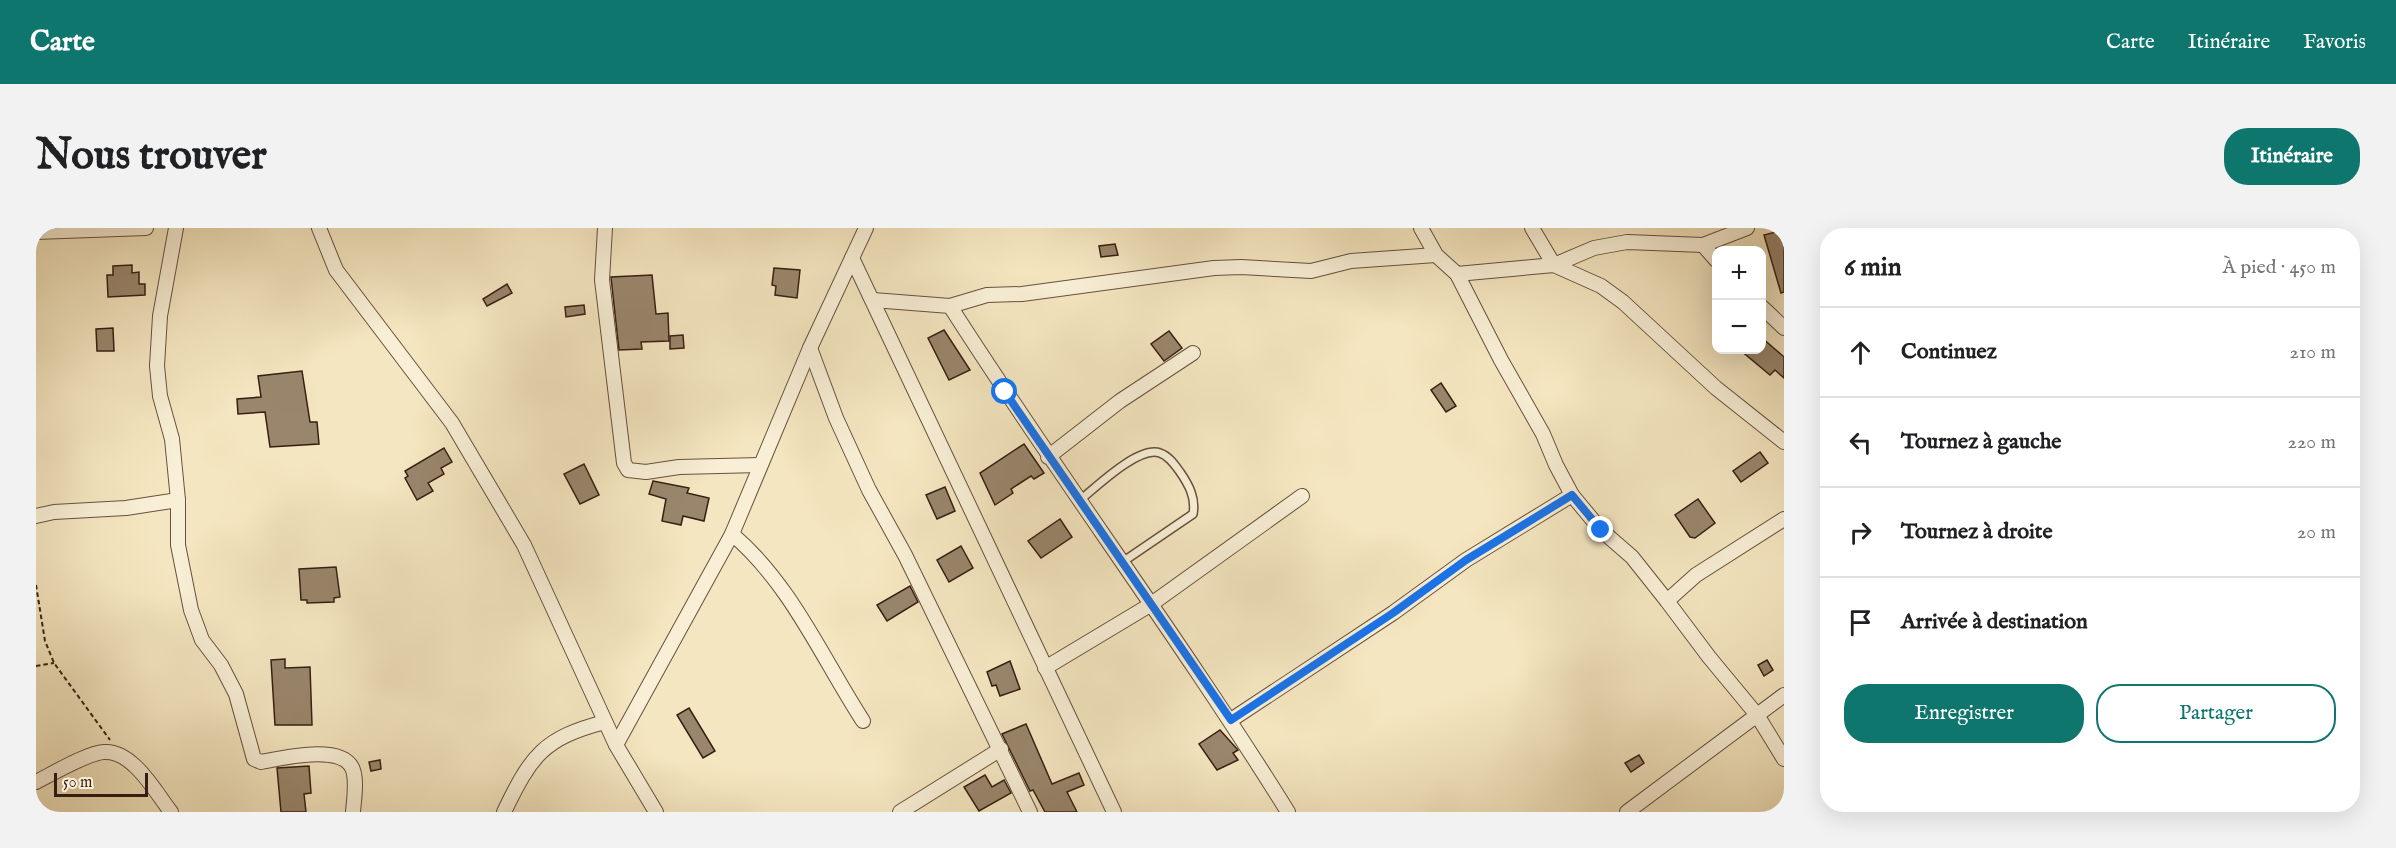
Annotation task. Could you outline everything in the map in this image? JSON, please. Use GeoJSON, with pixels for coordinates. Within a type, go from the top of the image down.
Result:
{"type":"FeatureCollection","features":[{"type":"Feature","properties":{"kind":"street"},"geometry":{"type":"LineString","coordinates":[[36,232],[146,228]]}},
{"type":"Feature","properties":{"kind":"street"},"geometry":{"type":"LineString","coordinates":[[176,228],[160,315],[157,366],[160,396],[172,439],[178,500],[178,545],[191,610],[202,640],[221,665],[236,694],[250,752],[254,759],[261,762],[330,754],[344,758],[352,766],[355,777],[353,812]]}},
{"type":"Feature","properties":{"kind":"street"},"geometry":{"type":"LineString","coordinates":[[319,228],[336,270],[452,423],[524,545],[605,722],[656,812]]}},
{"type":"Feature","properties":{"kind":"street"},"geometry":{"type":"LineString","coordinates":[[606,228],[602,280],[624,463],[628,470],[646,472],[679,467],[760,465]]}},
{"type":"Feature","properties":{"kind":"street"},"geometry":{"type":"LineString","coordinates":[[616,744],[732,534],[810,348],[866,228]]}},
{"type":"Feature","properties":{"kind":"street"},"geometry":{"type":"LineString","coordinates":[[1421,228],[1436,255],[1457,274],[1501,360],[1543,434],[1572,495],[1601,530],[1632,556],[1709,657],[1757,715],[1784,759]]}},
{"type":"Feature","properties":{"kind":"street"},"geometry":{"type":"LineString","coordinates":[[1532,228],[1554,265],[1601,286],[1623,302],[1716,388],[1784,442]]}},
{"type":"Feature","properties":{"kind":"street"},"geometry":{"type":"LineString","coordinates":[[1457,274],[1554,265],[1594,248],[1627,242],[1703,245],[1747,228]]}},
{"type":"Feature","properties":{"kind":"street"},"geometry":{"type":"LineString","coordinates":[[1703,245],[1712,255]]}},
{"type":"Feature","properties":{"kind":"street"},"geometry":{"type":"LineString","coordinates":[[873,300],[950,306],[987,295],[1022,294],[1215,268],[1241,267],[1311,271],[1351,261],[1436,255]]}},
{"type":"Feature","properties":{"kind":"street"},"geometry":{"type":"LineString","coordinates":[[852,258],[1114,812]]}},
{"type":"Feature","properties":{"kind":"street"},"geometry":{"type":"LineString","coordinates":[[950,306],[1048,457],[1231,720],[1288,812]]}},
{"type":"Feature","properties":{"kind":"street"},"geometry":{"type":"LineString","coordinates":[[1766,312],[1784,328]]}},
{"type":"Feature","properties":{"kind":"street"},"geometry":{"type":"LineString","coordinates":[[810,348],[836,418],[869,490],[905,555],[1030,812]]}},
{"type":"Feature","properties":{"kind":"street"},"geometry":{"type":"LineString","coordinates":[[1048,457],[1120,401],[1193,352]]}},
{"type":"Feature","properties":{"kind":"street"},"geometry":{"type":"LineString","coordinates":[[1231,720],[1384,619],[1466,560],[1572,495]]}},
{"type":"Feature","properties":{"kind":"street"},"geometry":{"type":"LineString","coordinates":[[1045,668],[1150,605],[1302,496]]}},
{"type":"Feature","properties":{"kind":"street"},"geometry":{"type":"LineString","coordinates":[[36,516],[54,512],[126,507],[178,500]]}},
{"type":"Feature","properties":{"kind":"street"},"geometry":{"type":"LineString","coordinates":[[1667,601],[1696,575],[1784,519]]}},
{"type":"Feature","properties":{"kind":"street"},"geometry":{"type":"LineString","coordinates":[[732,534],[745,545],[796,610],[863,721]]}},
{"type":"Feature","properties":{"kind":"street"},"geometry":{"type":"LineString","coordinates":[[1629,812],[1784,695]]}},
{"type":"Feature","properties":{"kind":"street"},"geometry":{"type":"LineString","coordinates":[[504,812],[525,770],[544,750],[573,730],[605,722]]}},
{"type":"Feature","properties":{"kind":"street"},"geometry":{"type":"LineString","coordinates":[[900,812],[1001,749]]}},
{"type":"Feature","properties":{"kind":"street"},"geometry":{"type":"LineString","coordinates":[[36,782],[68,765],[104,752],[122,757],[134,765],[171,812]]}},
{"type":"Feature","properties":{"kind":"lane"},"geometry":{"type":"LineString","coordinates":[[1079,501],[1128,461],[1153,452],[1161,453],[1172,461],[1188,484],[1195,504],[1193,514],[1121,563]]}},
{"type":"Feature","properties":{"kind":"path"},"geometry":{"type":"LineString","coordinates":[[36,585],[45,641],[54,663],[122,757]]}},
{"type":"Feature","properties":{"kind":"path"},"geometry":{"type":"LineString","coordinates":[[36,666],[54,663]]}},
{"type":"Feature","properties":{"kind":"building"},"geometry":{"type":"Polygon","coordinates":[[[1780,231],[1784,243],[1784,292],[1781,293],[1764,235],[1780,231]]]}},
{"type":"Feature","properties":{"kind":"building"},"geometry":{"type":"Polygon","coordinates":[[[1115,244],[1118,255],[1101,257],[1099,246],[1115,244]]]}},
{"type":"Feature","properties":{"kind":"building"},"geometry":{"type":"Polygon","coordinates":[[[132,265],[132,273],[139,272],[139,284],[145,284],[145,295],[108,297],[107,275],[113,275],[113,266],[132,265]]]}},
{"type":"Feature","properties":{"kind":"building"},"geometry":{"type":"Polygon","coordinates":[[[774,268],[800,270],[797,298],[775,295],[776,286],[772,285],[774,268]]]}},
{"type":"Feature","properties":{"kind":"building"},"geometry":{"type":"Polygon","coordinates":[[[652,275],[656,314],[668,313],[669,341],[641,342],[642,349],[619,350],[611,277],[652,275]]]}},
{"type":"Feature","properties":{"kind":"building"},"geometry":{"type":"Polygon","coordinates":[[[507,284],[512,293],[487,306],[483,299],[507,284]]]}},
{"type":"Feature","properties":{"kind":"building"},"geometry":{"type":"Polygon","coordinates":[[[584,305],[585,314],[566,317],[565,307],[584,305]]]}},
{"type":"Feature","properties":{"kind":"building"},"geometry":{"type":"Polygon","coordinates":[[[113,328],[114,351],[97,351],[96,329],[113,328]]]}},
{"type":"Feature","properties":{"kind":"building"},"geometry":{"type":"Polygon","coordinates":[[[944,330],[970,370],[949,380],[928,338],[944,330]]]}},
{"type":"Feature","properties":{"kind":"building"},"geometry":{"type":"Polygon","coordinates":[[[1169,331],[1182,348],[1164,361],[1151,344],[1169,331]]]}},
{"type":"Feature","properties":{"kind":"building"},"geometry":{"type":"Polygon","coordinates":[[[683,335],[684,348],[670,349],[670,336],[683,335]]]}},
{"type":"Feature","properties":{"kind":"building"},"geometry":{"type":"Polygon","coordinates":[[[1766,341],[1784,357],[1784,378],[1775,370],[1770,375],[1745,354],[1766,354],[1766,341]]]}},
{"type":"Feature","properties":{"kind":"building"},"geometry":{"type":"Polygon","coordinates":[[[302,371],[310,422],[317,422],[319,444],[270,447],[265,412],[238,414],[237,399],[261,397],[258,376],[302,371]]]}},
{"type":"Feature","properties":{"kind":"building"},"geometry":{"type":"Polygon","coordinates":[[[1441,383],[1456,406],[1446,412],[1431,390],[1441,383]]]}},
{"type":"Feature","properties":{"kind":"building"},"geometry":{"type":"Polygon","coordinates":[[[1024,444],[1044,473],[1034,479],[1031,476],[1011,489],[1013,493],[995,505],[980,473],[1024,444]]]}},
{"type":"Feature","properties":{"kind":"building"},"geometry":{"type":"Polygon","coordinates":[[[444,448],[452,462],[441,468],[444,474],[428,483],[433,491],[417,500],[405,478],[408,476],[405,471],[444,448]]]}},
{"type":"Feature","properties":{"kind":"building"},"geometry":{"type":"Polygon","coordinates":[[[1760,452],[1768,463],[1741,482],[1733,471],[1760,452]]]}},
{"type":"Feature","properties":{"kind":"building"},"geometry":{"type":"Polygon","coordinates":[[[584,464],[599,495],[580,504],[564,474],[584,464]]]}},
{"type":"Feature","properties":{"kind":"building"},"geometry":{"type":"Polygon","coordinates":[[[653,481],[689,488],[687,493],[709,498],[704,521],[683,516],[681,525],[662,521],[666,499],[649,494],[653,481]]]}},
{"type":"Feature","properties":{"kind":"building"},"geometry":{"type":"Polygon","coordinates":[[[945,487],[955,511],[937,519],[926,495],[945,487]]]}},
{"type":"Feature","properties":{"kind":"building"},"geometry":{"type":"Polygon","coordinates":[[[1698,499],[1715,523],[1695,538],[1690,537],[1675,515],[1698,499]]]}},
{"type":"Feature","properties":{"kind":"building"},"geometry":{"type":"Polygon","coordinates":[[[1060,519],[1072,537],[1041,558],[1028,541],[1060,519]]]}},
{"type":"Feature","properties":{"kind":"building"},"geometry":{"type":"Polygon","coordinates":[[[961,546],[973,568],[949,582],[937,560],[961,546]]]}},
{"type":"Feature","properties":{"kind":"building"},"geometry":{"type":"Polygon","coordinates":[[[336,567],[340,597],[334,598],[334,602],[307,603],[307,600],[301,600],[299,569],[336,567]]]}},
{"type":"Feature","properties":{"kind":"building"},"geometry":{"type":"Polygon","coordinates":[[[910,586],[918,602],[887,621],[877,605],[910,586]]]}},
{"type":"Feature","properties":{"kind":"building"},"geometry":{"type":"Polygon","coordinates":[[[285,659],[285,668],[310,667],[312,725],[275,725],[271,660],[285,659]]]}},
{"type":"Feature","properties":{"kind":"building"},"geometry":{"type":"Polygon","coordinates":[[[1767,660],[1773,670],[1764,676],[1758,665],[1767,660]]]}},
{"type":"Feature","properties":{"kind":"building"},"geometry":{"type":"Polygon","coordinates":[[[1010,661],[1020,689],[1000,696],[996,685],[992,686],[987,672],[1010,661]]]}},
{"type":"Feature","properties":{"kind":"building"},"geometry":{"type":"Polygon","coordinates":[[[689,708],[715,751],[703,758],[677,715],[689,708]]]}},
{"type":"Feature","properties":{"kind":"building"},"geometry":{"type":"Polygon","coordinates":[[[1026,724],[1052,784],[1079,773],[1084,785],[1067,792],[1077,812],[1045,812],[1033,790],[1030,791],[1002,734],[1026,724]]]}},
{"type":"Feature","properties":{"kind":"building"},"geometry":{"type":"Polygon","coordinates":[[[1220,730],[1238,750],[1233,753],[1238,760],[1217,770],[1199,744],[1220,730]]]}},
{"type":"Feature","properties":{"kind":"building"},"geometry":{"type":"Polygon","coordinates":[[[1639,755],[1644,763],[1631,772],[1625,763],[1639,755]]]}},
{"type":"Feature","properties":{"kind":"building"},"geometry":{"type":"Polygon","coordinates":[[[380,760],[381,769],[371,771],[369,762],[380,760]]]}},
{"type":"Feature","properties":{"kind":"building"},"geometry":{"type":"Polygon","coordinates":[[[309,766],[311,793],[304,794],[306,812],[281,812],[277,768],[309,766]]]}},
{"type":"Feature","properties":{"kind":"building"},"geometry":{"type":"Polygon","coordinates":[[[985,775],[992,787],[1004,780],[1011,793],[979,811],[964,787],[985,775]]]}},
{"type":"Feature","properties":{"kind":"route"},"geometry":{"type":"LineString","coordinates":[[1005,392],[1231,720],[1264,701],[1466,560],[1572,495],[1601,530]]}}]}
